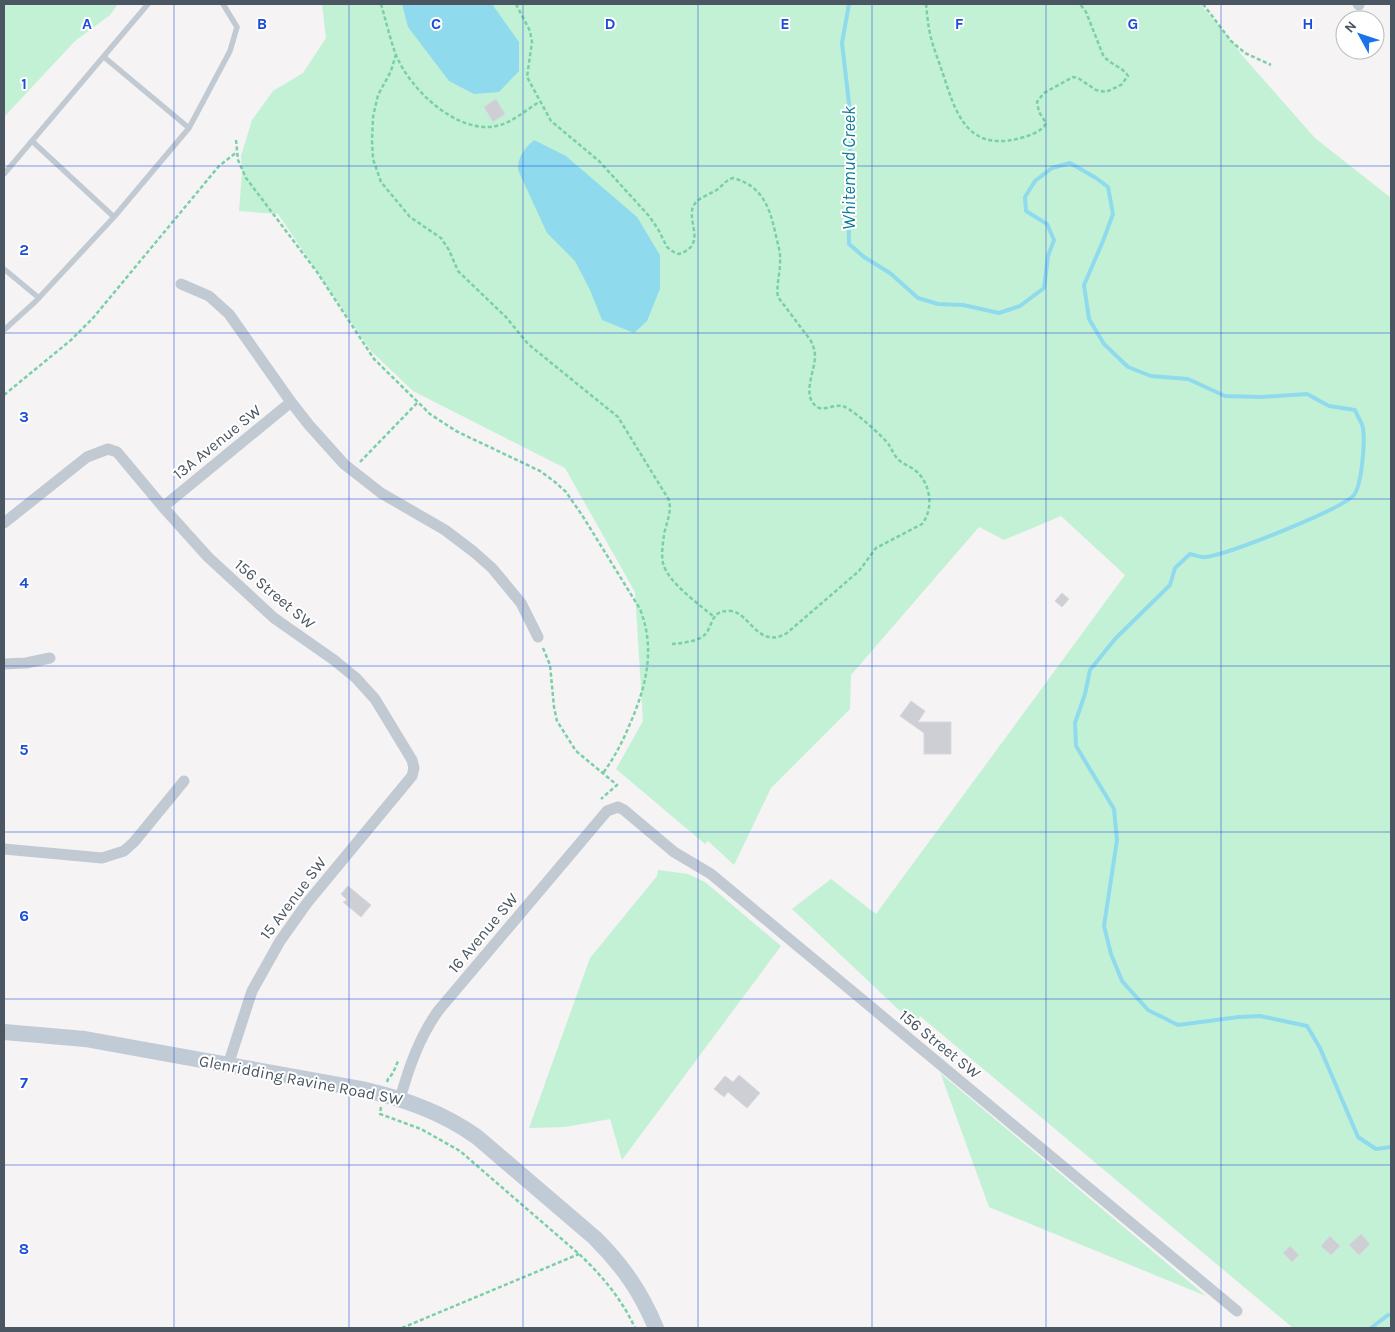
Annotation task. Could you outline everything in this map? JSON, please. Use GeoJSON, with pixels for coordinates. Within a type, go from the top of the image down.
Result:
{"type":"FeatureCollection","features":[{"type":"Feature","properties":{"kind":"street"},"geometry":{"type":"LineString","coordinates":[[181,284],[209,296],[229,314],[291,402],[322,440],[352,471],[381,493],[445,530],[492,568],[509,587],[530,619],[538,637]]}},
{"type":"Feature","properties":{"kind":"street","name":"13A Avenue SW"},"geometry":{"type":"LineString","coordinates":[[163,507],[291,402]]}},
{"type":"Feature","properties":{"kind":"street","name":"156 Street SW"},"geometry":{"type":"LineString","coordinates":[[4,523],[87,457],[108,449],[117,452],[208,557],[237,585],[274,618],[334,660],[356,678],[374,698],[412,760],[414,768]]}},
{"type":"Feature","properties":{"kind":"street"},"geometry":{"type":"LineString","coordinates":[[4,664],[26,663],[50,658]]}},
{"type":"Feature","properties":{"kind":"street","name":"15 Avenue SW"},"geometry":{"type":"LineString","coordinates":[[228,1065],[252,991],[280,940],[307,903],[412,776],[414,768]]}},
{"type":"Feature","properties":{"kind":"street"},"geometry":{"type":"LineString","coordinates":[[4,849],[102,858],[114,855],[124,851],[134,842],[184,781]]}},
{"type":"Feature","properties":{"kind":"street","name":"156 Street SW"},"geometry":{"type":"LineString","coordinates":[[618,808],[624,810],[674,852],[711,874],[1237,1311]]}},
{"type":"Feature","properties":{"kind":"street","name":"16 Avenue SW"},"geometry":{"type":"LineString","coordinates":[[400,1099],[417,1047],[438,1012],[607,811],[618,808]]}},
{"type":"Feature","properties":{"kind":"street","name":"Glenridding Ravine Road SW"},"geometry":{"type":"LineString","coordinates":[[4,1032],[86,1039],[362,1089],[426,1108],[461,1126],[583,1228],[613,1256],[646,1303],[656,1328]]}},
{"type":"Feature","properties":{"kind":"lane"},"geometry":{"type":"LineString","coordinates":[[4,174],[148,4]]}},
{"type":"Feature","properties":{"kind":"lane"},"geometry":{"type":"LineString","coordinates":[[4,330],[39,298],[114,217],[189,128],[230,51],[237,27],[223,4]]}},
{"type":"Feature","properties":{"kind":"lane"},"geometry":{"type":"LineString","coordinates":[[104,57],[189,128]]}},
{"type":"Feature","properties":{"kind":"lane"},"geometry":{"type":"LineString","coordinates":[[32,141],[114,217]]}},
{"type":"Feature","properties":{"kind":"lane"},"geometry":{"type":"LineString","coordinates":[[4,269],[39,298]]}},
{"type":"Feature","properties":{"kind":"path"},"geometry":{"type":"LineString","coordinates":[[381,4],[396,54],[413,83],[447,114],[484,127],[503,124],[539,102]]}},
{"type":"Feature","properties":{"kind":"path"},"geometry":{"type":"LineString","coordinates":[[516,4],[530,31],[532,52],[527,77],[539,102],[551,121],[591,153],[649,216],[667,247],[675,253],[683,253],[688,249],[694,241],[695,229],[692,212],[698,200],[716,190],[726,181],[733,178],[747,182],[758,192],[772,217],[779,250],[778,297],[814,347],[814,363],[809,388],[812,402],[818,408],[840,405],[852,410],[889,444],[898,459],[919,474],[926,486],[930,505],[922,524],[876,548],[860,571],[787,633],[776,637],[763,634],[733,612],[719,614],[714,617],[708,632],[704,636],[695,640],[672,644]]}},
{"type":"Feature","properties":{"kind":"path"},"geometry":{"type":"LineString","coordinates":[[926,4],[930,36],[957,113],[967,127],[974,132],[990,141],[1000,142],[1018,139],[1042,129],[1046,123],[1039,112],[1037,102],[1044,92],[1069,78],[1078,78],[1096,90],[1106,92],[1121,84],[1128,76],[1124,71],[1107,61],[1086,12],[1080,4]]}},
{"type":"Feature","properties":{"kind":"path"},"geometry":{"type":"LineString","coordinates":[[1203,4],[1231,41],[1245,53],[1271,65]]}},
{"type":"Feature","properties":{"kind":"path"},"geometry":{"type":"LineString","coordinates":[[396,54],[391,71],[378,95],[373,117],[373,158],[381,182],[410,217],[441,238],[449,250],[458,271],[506,316],[528,344],[618,417],[669,500],[670,515],[664,535],[663,549],[665,567],[684,591],[714,617]]}},
{"type":"Feature","properties":{"kind":"path"},"geometry":{"type":"LineString","coordinates":[[236,140],[240,167],[253,189],[317,272],[374,359],[430,414],[456,431],[540,471],[566,492],[640,609],[646,626],[648,643],[648,670],[645,684],[615,757],[603,773]]}},
{"type":"Feature","properties":{"kind":"path"},"geometry":{"type":"LineString","coordinates":[[4,395],[83,329],[218,166],[237,152]]}},
{"type":"Feature","properties":{"kind":"path"},"geometry":{"type":"LineString","coordinates":[[352,471],[418,402]]}},
{"type":"Feature","properties":{"kind":"path"},"geometry":{"type":"LineString","coordinates":[[538,637],[550,665],[557,720],[576,751],[617,785],[597,804]]}},
{"type":"Feature","properties":{"kind":"path"},"geometry":{"type":"LineString","coordinates":[[388,1079],[394,1073],[400,1056]]}},
{"type":"Feature","properties":{"kind":"path"},"geometry":{"type":"LineString","coordinates":[[380,1114],[420,1129],[460,1151],[592,1266],[635,1328]]}},
{"type":"Feature","properties":{"kind":"path"},"geometry":{"type":"LineString","coordinates":[[402,1328],[579,1254]]}},
{"type":"Feature","properties":{"kind":"green space"},"geometry":{"type":"Polygon","coordinates":[[[4,4],[118,4],[110,15],[75,41],[4,117],[4,4]]]}},
{"type":"Feature","properties":{"kind":"green space"},"geometry":{"type":"Polygon","coordinates":[[[322,4],[1200,4],[1240,53],[1315,138],[1391,198],[1391,1328],[1293,1328],[920,1016],[916,1026],[792,909],[831,879],[876,914],[1125,575],[1061,516],[1004,540],[979,527],[851,675],[850,709],[771,788],[734,865],[708,841],[705,844],[616,769],[643,721],[635,592],[565,468],[413,391],[371,351],[278,214],[239,211],[242,173],[241,156],[252,120],[273,91],[303,73],[326,38],[322,4]]]}},
{"type":"Feature","properties":{"kind":"green space"},"geometry":{"type":"Polygon","coordinates":[[[658,870],[688,874],[705,882],[781,946],[622,1160],[610,1119],[565,1127],[529,1128],[590,958],[657,876],[658,870]]]}},
{"type":"Feature","properties":{"kind":"green space"},"geometry":{"type":"Polygon","coordinates":[[[941,1073],[1206,1296],[989,1207],[941,1073]]]}},
{"type":"Feature","properties":{"kind":"water"},"geometry":{"type":"Polygon","coordinates":[[[402,4],[492,4],[519,42],[519,71],[499,92],[474,94],[449,81],[408,27],[402,4]]]}},
{"type":"Feature","properties":{"kind":"water"},"geometry":{"type":"Polygon","coordinates":[[[534,140],[566,156],[637,217],[660,255],[660,289],[647,321],[634,333],[602,320],[590,290],[575,261],[547,233],[518,170],[522,153],[534,140]]]}},
{"type":"Feature","properties":{"kind":"building"},"geometry":{"type":"Polygon","coordinates":[[[496,99],[505,114],[493,122],[484,107],[496,99]]]}},
{"type":"Feature","properties":{"kind":"building"},"geometry":{"type":"Polygon","coordinates":[[[1062,593],[1069,599],[1062,607],[1055,601],[1062,593]]]}},
{"type":"Feature","properties":{"kind":"building"},"geometry":{"type":"Polygon","coordinates":[[[911,701],[925,711],[918,722],[951,722],[951,754],[924,754],[924,733],[900,716],[911,701]]]}},
{"type":"Feature","properties":{"kind":"building"},"geometry":{"type":"Polygon","coordinates":[[[348,886],[371,905],[361,917],[343,902],[347,900],[341,894],[348,886]]]}},
{"type":"Feature","properties":{"kind":"building"},"geometry":{"type":"Polygon","coordinates":[[[739,1075],[760,1093],[747,1108],[728,1092],[724,1097],[714,1089],[725,1076],[733,1082],[739,1075]]]}},
{"type":"Feature","properties":{"kind":"building"},"geometry":{"type":"Polygon","coordinates":[[[1361,1234],[1370,1244],[1359,1255],[1349,1245],[1361,1234]]]}},
{"type":"Feature","properties":{"kind":"building"},"geometry":{"type":"Polygon","coordinates":[[[1330,1236],[1340,1246],[1331,1255],[1321,1246],[1330,1236]]]}},
{"type":"Feature","properties":{"kind":"building"},"geometry":{"type":"Polygon","coordinates":[[[1290,1246],[1299,1255],[1292,1262],[1283,1253],[1290,1246]]]}},
{"type":"Feature","properties":{"kind":"waterway","name":"Whitemud Creek"},"geometry":{"type":"LineString","coordinates":[[849,4],[842,43],[852,129],[848,173],[849,244],[864,257],[890,273],[918,298],[938,304],[963,305],[999,313],[1020,306],[1044,288],[1048,256],[1054,240],[1047,224],[1026,211],[1025,197],[1035,181],[1052,168],[1070,163],[1108,187],[1113,214],[1084,285],[1089,319],[1104,344],[1128,367],[1151,376],[1188,379],[1225,396],[1261,397],[1307,394],[1329,406],[1355,410],[1361,421],[1364,434],[1362,463],[1359,482],[1354,495],[1345,502],[1307,521],[1235,549],[1203,557],[1190,554],[1175,568],[1170,585],[1115,639],[1090,670],[1085,694],[1075,723],[1076,746],[1114,809],[1117,840],[1104,926],[1111,954],[1122,981],[1148,1010],[1178,1025],[1260,1016],[1307,1026],[1320,1048],[1358,1137],[1376,1149],[1391,1147]]}},
{"type":"Feature","properties":{"kind":"waterway","name":"Whitemud Creek"},"geometry":{"type":"LineString","coordinates":[[1371,1328],[1388,1315],[1391,1315]]}}]}
